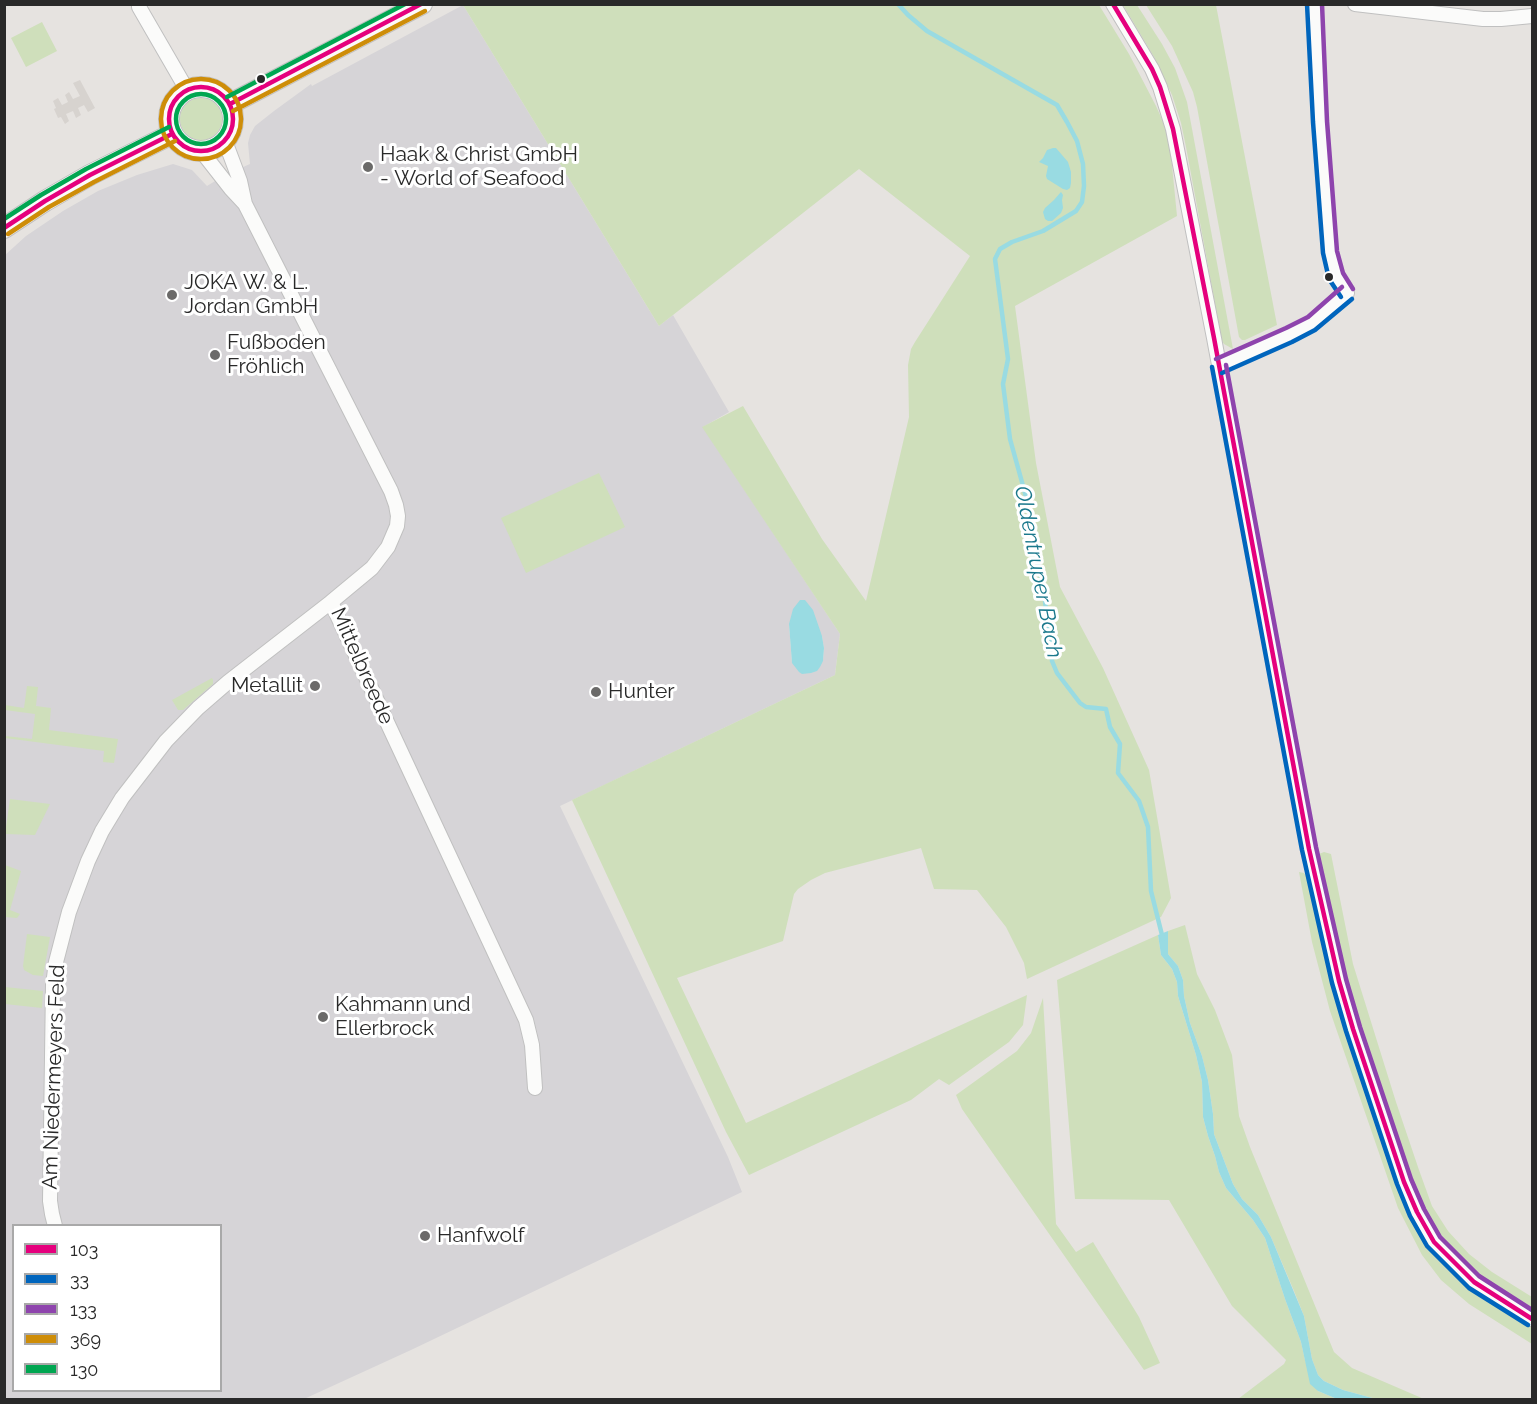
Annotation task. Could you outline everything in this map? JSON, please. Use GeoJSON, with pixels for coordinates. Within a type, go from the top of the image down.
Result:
{"type":"FeatureCollection","features":[{"type":"Feature","properties":{"kind":"street"},"geometry":{"type":"LineString","coordinates":[[230,104],[422,4]]}},
{"type":"Feature","properties":{"kind":"street"},"geometry":{"type":"LineString","coordinates":[[1113,4],[1152,69],[1160,87],[1179,155],[1309,849],[1339,981],[1353,1029],[1404,1182],[1434,1242],[1474,1282],[1533,1319]]}},
{"type":"Feature","properties":{"kind":"street"},"geometry":{"type":"LineString","coordinates":[[1219,366],[1312,323],[1347,293],[1336,276],[1330,252],[1314,4]]}},
{"type":"Feature","properties":{"kind":"street"},"geometry":{"type":"LineString","coordinates":[[1355,4],[1483,19],[1533,16]]}},
{"type":"Feature","properties":{"kind":"street"},"geometry":{"type":"LineString","coordinates":[[140,7],[187,90]]}},
{"type":"Feature","properties":{"kind":"street"},"geometry":{"type":"LineString","coordinates":[[199,87],[211,88],[222,94],[230,104],[233,117],[232,130],[225,141],[214,149],[202,152],[190,150],[180,144],[172,134],[168,122],[170,109],[176,98],[187,90],[199,87]]}},
{"type":"Feature","properties":{"kind":"street"},"geometry":{"type":"LineString","coordinates":[[4,228],[70,186],[172,134]]}},
{"type":"Feature","properties":{"kind":"street"},"geometry":{"type":"LineString","coordinates":[[225,141],[240,180],[245,204]]}},
{"type":"Feature","properties":{"kind":"street"},"geometry":{"type":"LineString","coordinates":[[202,152],[245,204]]}},
{"type":"Feature","properties":{"kind":"street","name":"Mittelbreede"},"geometry":{"type":"LineString","coordinates":[[245,204],[384,476],[396,506],[397,526],[388,547],[372,568],[331,602],[525,1020],[532,1045],[535,1088]]}},
{"type":"Feature","properties":{"kind":"street","name":"Am Niedermeyers Feld"},"geometry":{"type":"LineString","coordinates":[[55,1224],[50,1201],[53,985],[56,962],[69,912],[87,861],[122,798],[166,741],[198,708],[228,682],[331,602]]}},
{"type":"Feature","properties":{"kind":"shaded area"},"geometry":{"type":"Polygon","coordinates":[[[463,5],[659,326],[673,315],[729,412],[703,427],[840,634],[835,675],[560,806],[728,1157],[742,1192],[304,1399],[5,1399],[4,256],[26,236],[63,211],[98,191],[137,175],[173,164],[192,170],[207,186],[250,164],[248,143],[255,126],[311,84],[312,86],[463,5]],[[789,624],[792,663],[823,661],[822,636],[789,624]]]}},
{"type":"Feature","properties":{"kind":"shaded area"},"geometry":{"type":"Polygon","coordinates":[[[80,80],[95,108],[88,112],[84,105],[78,108],[81,115],[76,118],[73,111],[66,114],[69,121],[65,124],[61,117],[58,118],[53,101],[58,98],[62,105],[68,102],[65,95],[69,92],[73,99],[80,96],[73,83],[80,80]]]}},
{"type":"Feature","properties":{"kind":"green space"},"geometry":{"type":"Polygon","coordinates":[[[463,5],[1099,5],[1129,54],[1169,135],[1177,216],[1015,306],[1036,463],[1060,587],[1103,668],[1149,770],[1171,898],[1161,917],[1027,979],[1024,963],[1006,927],[977,890],[934,889],[921,848],[825,873],[811,880],[794,894],[783,941],[677,978],[746,1123],[1027,995],[1023,1025],[1009,1042],[949,1085],[939,1079],[911,1100],[749,1175],[726,1132],[572,800],[835,675],[840,634],[702,427],[743,406],[822,539],[866,601],[909,417],[908,365],[911,349],[970,256],[859,169],[659,326],[463,5]]]}},
{"type":"Feature","properties":{"kind":"green space"},"geometry":{"type":"Polygon","coordinates":[[[1123,5],[1137,5],[1175,68],[1187,102],[1233,349],[1222,341],[1181,123],[1172,95],[1154,57],[1123,5]]]}},
{"type":"Feature","properties":{"kind":"green space"},"geometry":{"type":"Polygon","coordinates":[[[1146,5],[1216,5],[1277,325],[1245,340],[1239,337],[1193,92],[1172,46],[1146,5]]]}},
{"type":"Feature","properties":{"kind":"green space"},"geometry":{"type":"Polygon","coordinates":[[[42,22],[57,51],[26,67],[11,38],[42,22]]]}},
{"type":"Feature","properties":{"kind":"green space"},"geometry":{"type":"Polygon","coordinates":[[[201,98],[216,104],[222,119],[216,134],[201,140],[186,134],[180,119],[186,104],[201,98]]]}},
{"type":"Feature","properties":{"kind":"green space"},"geometry":{"type":"Polygon","coordinates":[[[599,473],[625,527],[526,573],[501,518],[599,473]]]}},
{"type":"Feature","properties":{"kind":"green space"},"geometry":{"type":"Polygon","coordinates":[[[212,678],[213,684],[183,710],[178,710],[172,700],[212,678]]]}},
{"type":"Feature","properties":{"kind":"green space"},"geometry":{"type":"Polygon","coordinates":[[[27,686],[38,687],[36,706],[51,708],[49,730],[118,739],[114,763],[103,762],[104,751],[5,738],[5,736],[32,739],[35,714],[5,710],[5,705],[24,708],[27,686]]]}},
{"type":"Feature","properties":{"kind":"green space"},"geometry":{"type":"Polygon","coordinates":[[[10,799],[50,804],[35,835],[5,834],[10,799]]]}},
{"type":"Feature","properties":{"kind":"green space"},"geometry":{"type":"Polygon","coordinates":[[[1324,852],[1331,854],[1353,964],[1396,1102],[1432,1206],[1448,1231],[1469,1254],[1492,1272],[1532,1297],[1530,1308],[1497,1290],[1465,1265],[1440,1236],[1424,1210],[1411,1180],[1335,941],[1319,854],[1324,852]]]}},
{"type":"Feature","properties":{"kind":"green space"},"geometry":{"type":"Polygon","coordinates":[[[5,865],[21,871],[10,910],[20,914],[17,918],[5,917],[5,865]]]}},
{"type":"Feature","properties":{"kind":"green space"},"geometry":{"type":"Polygon","coordinates":[[[1299,872],[1304,873],[1309,879],[1340,1013],[1404,1203],[1429,1247],[1456,1276],[1485,1299],[1532,1327],[1532,1344],[1469,1304],[1441,1280],[1422,1255],[1398,1208],[1330,1011],[1312,942],[1299,872]]]}},
{"type":"Feature","properties":{"kind":"green space"},"geometry":{"type":"Polygon","coordinates":[[[1185,925],[1197,974],[1215,1010],[1232,1055],[1239,1116],[1334,1352],[1352,1368],[1424,1399],[1376,1399],[1343,1390],[1324,1381],[1318,1375],[1312,1359],[1304,1316],[1271,1237],[1258,1215],[1242,1199],[1233,1184],[1214,1134],[1208,1080],[1190,1023],[1183,980],[1178,966],[1168,954],[1168,931],[1185,925]]]}},
{"type":"Feature","properties":{"kind":"green space"},"geometry":{"type":"Polygon","coordinates":[[[27,934],[50,937],[43,976],[33,975],[24,970],[27,934]]]}},
{"type":"Feature","properties":{"kind":"green space"},"geometry":{"type":"Polygon","coordinates":[[[1158,935],[1161,955],[1172,969],[1177,982],[1178,996],[1196,1055],[1202,1082],[1203,1117],[1219,1172],[1226,1188],[1265,1238],[1301,1342],[1305,1360],[1318,1391],[1337,1399],[1238,1399],[1284,1364],[1286,1360],[1232,1306],[1169,1200],[1075,1199],[1057,980],[1158,935]]]}},
{"type":"Feature","properties":{"kind":"green space"},"geometry":{"type":"Polygon","coordinates":[[[5,987],[43,991],[42,1008],[5,1004],[5,987]]]}},
{"type":"Feature","properties":{"kind":"green space"},"geometry":{"type":"Polygon","coordinates":[[[1043,998],[1056,1224],[1076,1252],[1093,1242],[1139,1317],[1160,1363],[1144,1370],[962,1109],[956,1095],[1017,1051],[1031,1033],[1043,998]]]}},
{"type":"Feature","properties":{"kind":"water"},"geometry":{"type":"Polygon","coordinates":[[[1056,148],[1068,162],[1071,183],[1067,190],[1047,179],[1048,166],[1039,162],[1047,150],[1056,148]]]}},
{"type":"Feature","properties":{"kind":"water"},"geometry":{"type":"Polygon","coordinates":[[[1061,192],[1063,208],[1061,213],[1052,221],[1048,221],[1043,212],[1061,192]]]}},
{"type":"Feature","properties":{"kind":"water"},"geometry":{"type":"Polygon","coordinates":[[[800,600],[805,600],[813,610],[824,648],[823,661],[817,671],[802,674],[792,663],[789,624],[793,609],[800,600]]]}},
{"type":"Feature","properties":{"kind":"water"},"geometry":{"type":"Polygon","coordinates":[[[1168,931],[1168,954],[1178,966],[1183,980],[1190,1023],[1208,1080],[1214,1134],[1233,1184],[1242,1199],[1258,1215],[1271,1237],[1304,1316],[1312,1359],[1318,1375],[1324,1381],[1343,1390],[1376,1399],[1337,1399],[1318,1391],[1310,1384],[1301,1342],[1265,1238],[1226,1188],[1219,1172],[1203,1117],[1202,1082],[1178,996],[1177,982],[1172,969],[1161,955],[1158,935],[1168,931]]]}},
{"type":"Feature","properties":{"kind":"waterway","name":"Oldentruper Bach"},"geometry":{"type":"LineString","coordinates":[[898,4],[927,31],[1057,105],[1077,141],[1083,164],[1084,186],[1082,202],[1076,211],[1043,231],[1012,242],[1000,249],[995,259],[1008,359],[1003,384],[1010,439],[1030,511],[1035,552],[1044,589],[1052,661],[1057,673],[1080,703],[1086,707],[1106,709],[1110,727],[1120,744],[1118,773],[1139,801],[1148,827],[1151,891],[1163,939]]}},
{"type":"Feature","properties":{"kind":"transit line","name":"130"},"geometry":{"type":"LineString","coordinates":[[227,97],[405,4]]}},
{"type":"Feature","properties":{"kind":"transit line","name":"103"},"geometry":{"type":"LineString","coordinates":[[230,104],[421,4]]}},
{"type":"Feature","properties":{"kind":"transit line","name":"103"},"geometry":{"type":"LineString","coordinates":[[1113,4],[1152,69],[1173,129],[1309,849],[1339,981],[1353,1029],[1404,1182],[1434,1242],[1474,1282],[1532,1319]]}},
{"type":"Feature","properties":{"kind":"transit line","name":"33"},"geometry":{"type":"LineString","coordinates":[[1307,4],[1323,253],[1329,279],[1341,297]]}},
{"type":"Feature","properties":{"kind":"transit line","name":"133"},"geometry":{"type":"LineString","coordinates":[[1322,4],[1327,121],[1337,251],[1343,273],[1353,289]]}},
{"type":"Feature","properties":{"kind":"transit line","name":"369"},"geometry":{"type":"LineString","coordinates":[[233,111],[425,11]]}},
{"type":"Feature","properties":{"kind":"transit line","name":"369"},"geometry":{"type":"LineString","coordinates":[[201,79],[216,82],[229,91],[238,104],[241,119],[238,134],[229,147],[216,156],[201,159],[186,156],[173,147],[164,134],[161,119],[164,104],[173,91],[186,82],[201,79]]}},
{"type":"Feature","properties":{"kind":"transit line","name":"103"},"geometry":{"type":"LineString","coordinates":[[201,87],[213,89],[224,96],[231,107],[233,119],[231,131],[224,142],[213,149],[201,151],[189,149],[178,142],[171,131],[169,119],[171,107],[178,96],[189,89],[201,87]]}},
{"type":"Feature","properties":{"kind":"transit line","name":"130"},"geometry":{"type":"LineString","coordinates":[[201,94],[210,96],[221,105],[226,119],[224,128],[215,139],[201,144],[192,142],[181,133],[176,119],[178,110],[187,99],[201,94]]}},
{"type":"Feature","properties":{"kind":"transit line","name":"130"},"geometry":{"type":"LineString","coordinates":[[4,219],[86,169],[169,127]]}},
{"type":"Feature","properties":{"kind":"transit line","name":"103"},"geometry":{"type":"LineString","coordinates":[[4,228],[90,175],[172,134]]}},
{"type":"Feature","properties":{"kind":"transit line","name":"369"},"geometry":{"type":"LineString","coordinates":[[8,234],[49,207],[175,141]]}},
{"type":"Feature","properties":{"kind":"transit line","name":"133"},"geometry":{"type":"LineString","coordinates":[[1216,359],[1308,317],[1342,287]]}},
{"type":"Feature","properties":{"kind":"transit line","name":"33"},"geometry":{"type":"LineString","coordinates":[[1222,373],[1315,330],[1352,299]]}},
{"type":"Feature","properties":{"kind":"transit line","name":"133"},"geometry":{"type":"LineString","coordinates":[[1226,365],[1316,847],[1346,979],[1360,1027],[1411,1179],[1440,1237],[1479,1276],[1532,1310]]}},
{"type":"Feature","properties":{"kind":"transit line","name":"33"},"geometry":{"type":"LineString","coordinates":[[1212,367],[1302,850],[1332,983],[1346,1031],[1397,1184],[1410,1216],[1427,1246],[1469,1288],[1528,1325]]}},
{"type":"Feature","properties":{"kind":"place","name":"Haak & Christ GmbH - World of Seafood"},"geometry":{"type":"Point","coordinates":[368,167]}},
{"type":"Feature","properties":{"kind":"place","name":"JOKA W. & L. Jordan GmbH"},"geometry":{"type":"Point","coordinates":[172,295]}},
{"type":"Feature","properties":{"kind":"place","name":"Fußboden Fröhlich"},"geometry":{"type":"Point","coordinates":[215,355]}},
{"type":"Feature","properties":{"kind":"place","name":"Metallit"},"geometry":{"type":"Point","coordinates":[315,686]}},
{"type":"Feature","properties":{"kind":"place","name":"Hunter"},"geometry":{"type":"Point","coordinates":[596,692]}},
{"type":"Feature","properties":{"kind":"place","name":"Kahmann und Ellerbrock"},"geometry":{"type":"Point","coordinates":[323,1017]}},
{"type":"Feature","properties":{"kind":"place","name":"Hanfwolf"},"geometry":{"type":"Point","coordinates":[425,1236]}}]}
